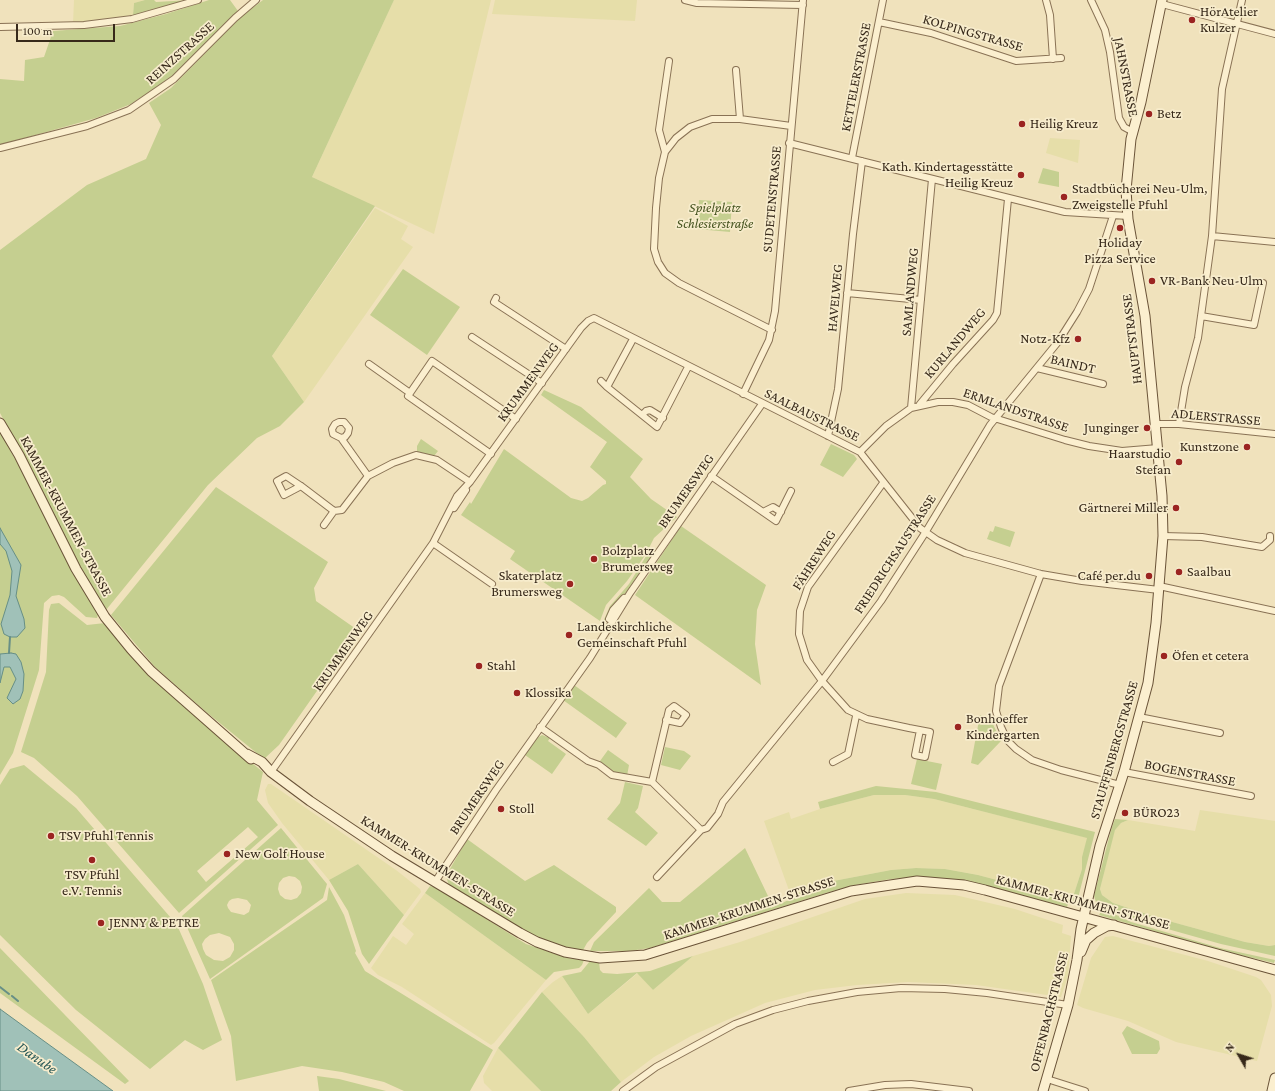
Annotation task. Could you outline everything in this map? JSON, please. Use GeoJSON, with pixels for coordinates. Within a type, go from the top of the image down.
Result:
{"type":"FeatureCollection","features":[{"type":"Feature","properties":{"kind":"street"},"geometry":{"type":"LineString","coordinates":[[0,27],[64,26],[125,20],[170,9],[198,0]]}},
{"type":"Feature","properties":{"kind":"street","name":"REINZSTRASSE"},"geometry":{"type":"LineString","coordinates":[[0,148],[87,126],[129,110],[174,79],[256,0]]}},
{"type":"Feature","properties":{"kind":"street"},"geometry":{"type":"LineString","coordinates":[[685,0],[697,3],[803,2]]}},
{"type":"Feature","properties":{"kind":"street","name":"KETTELERSTRASSE"},"geometry":{"type":"LineString","coordinates":[[852,158],[883,0]]}},
{"type":"Feature","properties":{"kind":"street"},"geometry":{"type":"LineString","coordinates":[[1046,0],[1050,15],[1053,59]]}},
{"type":"Feature","properties":{"kind":"street","name":"JAHNSTRASSE"},"geometry":{"type":"LineString","coordinates":[[1091,0],[1105,30],[1110,52],[1119,118],[1124,127],[1133,132]]}},
{"type":"Feature","properties":{"kind":"street"},"geometry":{"type":"LineString","coordinates":[[1179,424],[1185,387],[1198,338],[1212,236],[1222,89],[1242,0]]}},
{"type":"Feature","properties":{"kind":"street","name":"SUDETENSTRASSE"},"geometry":{"type":"LineString","coordinates":[[743,394],[772,330],[775,311],[789,143],[803,2]]}},
{"type":"Feature","properties":{"kind":"street"},"geometry":{"type":"LineString","coordinates":[[1162,2],[1236,25],[1275,34]]}},
{"type":"Feature","properties":{"kind":"street","name":"HAUPTSTRASSE"},"geometry":{"type":"LineString","coordinates":[[1159,588],[1164,536],[1158,448],[1145,316],[1128,216],[1126,176],[1133,132],[1141,102],[1162,2]]}},
{"type":"Feature","properties":{"kind":"street","name":"KOLPINGSTRASSE"},"geometry":{"type":"LineString","coordinates":[[879,22],[931,33],[1016,61],[1061,58]]}},
{"type":"Feature","properties":{"kind":"street"},"geometry":{"type":"LineString","coordinates":[[669,62],[659,130],[665,152],[659,178],[654,236],[654,249],[658,262],[665,273],[675,281],[772,330]]}},
{"type":"Feature","properties":{"kind":"street"},"geometry":{"type":"LineString","coordinates":[[736,70],[740,119]]}},
{"type":"Feature","properties":{"kind":"street"},"geometry":{"type":"LineString","coordinates":[[665,152],[676,138],[694,125],[712,119],[740,119],[791,126]]}},
{"type":"Feature","properties":{"kind":"street"},"geometry":{"type":"LineString","coordinates":[[662,137],[669,139],[676,138]]}},
{"type":"Feature","properties":{"kind":"street"},"geometry":{"type":"LineString","coordinates":[[789,143],[1008,199],[1070,213],[1128,216]]}},
{"type":"Feature","properties":{"kind":"street","name":"HAVELWEG"},"geometry":{"type":"LineString","coordinates":[[828,436],[838,389],[862,161]]}},
{"type":"Feature","properties":{"kind":"street","name":"SAMLANDWEG"},"geometry":{"type":"LineString","coordinates":[[912,408],[932,179]]}},
{"type":"Feature","properties":{"kind":"street","name":"KURLANDWEG"},"geometry":{"type":"LineString","coordinates":[[920,404],[950,367],[993,320],[997,313],[1008,199]]}},
{"type":"Feature","properties":{"kind":"street","name":"FRIEDRICHSAUSTRASSE"},"geometry":{"type":"LineString","coordinates":[[657,877],[701,830],[707,828],[718,814],[723,802],[822,681],[881,601],[925,533],[995,418],[1058,342],[1083,302],[1094,276],[1113,216]]}},
{"type":"Feature","properties":{"kind":"street"},"geometry":{"type":"LineString","coordinates":[[1212,236],[1275,242]]}},
{"type":"Feature","properties":{"kind":"street"},"geometry":{"type":"LineString","coordinates":[[1201,316],[1254,325],[1263,283]]}},
{"type":"Feature","properties":{"kind":"street"},"geometry":{"type":"LineString","coordinates":[[847,293],[921,300]]}},
{"type":"Feature","properties":{"kind":"street"},"geometry":{"type":"LineString","coordinates":[[496,298],[494,302],[566,349]]}},
{"type":"Feature","properties":{"kind":"street","name":"SAALBAUSTRASSE"},"geometry":{"type":"LineString","coordinates":[[594,318],[762,404],[860,452],[883,483],[925,533],[965,553],[1041,574],[1159,588],[1275,611]]}},
{"type":"Feature","properties":{"kind":"street","name":"KRUMMENWEG"},"geometry":{"type":"LineString","coordinates":[[271,772],[433,543],[447,517],[461,499],[470,482],[581,328],[588,321],[594,318]]}},
{"type":"Feature","properties":{"kind":"street"},"geometry":{"type":"LineString","coordinates":[[472,337],[542,384]]}},
{"type":"Feature","properties":{"kind":"street"},"geometry":{"type":"LineString","coordinates":[[607,387],[633,338]]}},
{"type":"Feature","properties":{"kind":"street"},"geometry":{"type":"LineString","coordinates":[[491,454],[408,396],[432,361],[516,419]]}},
{"type":"Feature","properties":{"kind":"street"},"geometry":{"type":"LineString","coordinates":[[369,364],[410,392]]}},
{"type":"Feature","properties":{"kind":"street"},"geometry":{"type":"LineString","coordinates":[[601,381],[657,427],[663,418],[688,366]]}},
{"type":"Feature","properties":{"kind":"street","name":"BAINDT"},"geometry":{"type":"LineString","coordinates":[[1037,368],[1103,384]]}},
{"type":"Feature","properties":{"kind":"street","name":"ERMLANDSTRASSE"},"geometry":{"type":"LineString","coordinates":[[860,452],[886,426],[912,408],[920,404],[938,402],[960,403],[976,408],[995,418],[1089,446],[1122,450],[1158,448]]}},
{"type":"Feature","properties":{"kind":"street","name":"BRUMERSWEG"},"geometry":{"type":"LineString","coordinates":[[435,882],[540,727],[590,658],[607,629],[613,610],[630,593],[762,404]]}},
{"type":"Feature","properties":{"kind":"street"},"geometry":{"type":"LineString","coordinates":[[642,415],[646,411],[650,410],[663,418]]}},
{"type":"Feature","properties":{"kind":"street","name":"KAMMER-KRUMMEN-STRASSE"},"geometry":{"type":"LineString","coordinates":[[0,423],[19,455],[76,570],[105,617],[151,671],[177,696],[247,754],[259,767],[271,772],[352,830],[503,924],[537,942],[564,952],[600,958],[645,955],[851,891],[879,885],[918,881],[985,890],[1117,925],[1275,970]]}},
{"type":"Feature","properties":{"kind":"street","name":"ADLERSTRASSE"},"geometry":{"type":"LineString","coordinates":[[1155,424],[1179,424],[1275,434]]}},
{"type":"Feature","properties":{"kind":"street"},"geometry":{"type":"LineString","coordinates":[[341,438],[368,476]]}},
{"type":"Feature","properties":{"kind":"street"},"geometry":{"type":"LineString","coordinates":[[301,486],[334,511],[342,510],[368,476],[393,463],[416,455],[437,460],[470,482]]}},
{"type":"Feature","properties":{"kind":"street"},"geometry":{"type":"LineString","coordinates":[[711,476],[776,521],[791,491]]}},
{"type":"Feature","properties":{"kind":"street","name":"FÄHREWEG"},"geometry":{"type":"LineString","coordinates":[[856,716],[848,710],[822,681],[807,660],[799,634],[802,601],[808,587],[883,483]]}},
{"type":"Feature","properties":{"kind":"street"},"geometry":{"type":"LineString","coordinates":[[763,512],[773,508],[781,512]]}},
{"type":"Feature","properties":{"kind":"street"},"geometry":{"type":"LineString","coordinates":[[324,525],[334,511]]}},
{"type":"Feature","properties":{"kind":"street"},"geometry":{"type":"LineString","coordinates":[[1164,536],[1202,537],[1262,548],[1270,540],[1270,536]]}},
{"type":"Feature","properties":{"kind":"street"},"geometry":{"type":"LineString","coordinates":[[433,543],[492,584]]}},
{"type":"Feature","properties":{"kind":"street"},"geometry":{"type":"LineString","coordinates":[[1041,574],[999,686],[996,711],[1001,726],[1007,740],[1032,760],[1061,770],[1120,785]]}},
{"type":"Feature","properties":{"kind":"street","name":"STAUFFENBERGSTRASSE"},"geometry":{"type":"LineString","coordinates":[[1084,917],[1100,846],[1140,718],[1152,663],[1159,588]]}},
{"type":"Feature","properties":{"kind":"street"},"geometry":{"type":"LineString","coordinates":[[833,762],[848,754],[856,716],[920,730]]}},
{"type":"Feature","properties":{"kind":"street"},"geometry":{"type":"LineString","coordinates":[[1140,718],[1220,733]]}},
{"type":"Feature","properties":{"kind":"street"},"geometry":{"type":"LineString","coordinates":[[652,782],[666,720]]}},
{"type":"Feature","properties":{"kind":"street"},"geometry":{"type":"LineString","coordinates":[[540,727],[588,762],[599,765],[612,775],[652,782],[701,830]]}},
{"type":"Feature","properties":{"kind":"street","name":"BOGENSTRASSE"},"geometry":{"type":"LineString","coordinates":[[1124,772],[1251,796]]}},
{"type":"Feature","properties":{"kind":"street","name":"OFFENBACHSTRASSE"},"geometry":{"type":"LineString","coordinates":[[1043,1091],[1068,1005],[1084,917]]}},
{"type":"Feature","properties":{"kind":"street"},"geometry":{"type":"LineString","coordinates":[[1077,960],[1090,936],[1107,926],[1117,925]]}},
{"type":"Feature","properties":{"kind":"street"},"geometry":{"type":"LineString","coordinates":[[623,1091],[656,1067],[735,1024],[773,1010],[808,1001],[857,992],[901,988],[945,989],[987,993],[1068,1005]]}},
{"type":"Feature","properties":{"kind":"street"},"geometry":{"type":"LineString","coordinates":[[1272,1091],[1275,1078]]}},
{"type":"Feature","properties":{"kind":"street"},"geometry":{"type":"LineString","coordinates":[[1047,1079],[1085,1091]]}},
{"type":"Feature","properties":{"kind":"street"},"geometry":{"type":"LineString","coordinates":[[849,1091],[911,1084],[969,1091]]}},
{"type":"Feature","properties":{"kind":"shaded area"},"geometry":{"type":"Polygon","coordinates":[[[74,0],[145,0],[134,3],[133,15],[73,24],[74,0]]]}},
{"type":"Feature","properties":{"kind":"shaded area"},"geometry":{"type":"Polygon","coordinates":[[[394,0],[491,0],[434,234],[312,177],[394,0]]]}},
{"type":"Feature","properties":{"kind":"shaded area"},"geometry":{"type":"Polygon","coordinates":[[[495,0],[637,0],[635,21],[492,14],[495,0]]]}},
{"type":"Feature","properties":{"kind":"shaded area"},"geometry":{"type":"Polygon","coordinates":[[[1050,138],[1080,140],[1078,163],[1046,153],[1050,138]]]}},
{"type":"Feature","properties":{"kind":"shaded area"},"geometry":{"type":"Polygon","coordinates":[[[375,208],[408,226],[401,239],[413,247],[304,402],[272,356],[375,208]]]}},
{"type":"Feature","properties":{"kind":"shaded area"},"geometry":{"type":"Polygon","coordinates":[[[268,784],[271,784],[396,870],[420,889],[421,892],[404,915],[358,864],[329,880],[282,823],[268,803],[265,790],[268,784]]]}},
{"type":"Feature","properties":{"kind":"shaded area"},"geometry":{"type":"Polygon","coordinates":[[[874,795],[905,795],[934,799],[1088,838],[1082,857],[1082,869],[1072,900],[978,875],[945,869],[916,868],[891,870],[823,883],[791,896],[764,821],[789,812],[791,819],[820,809],[874,795]]]}},
{"type":"Feature","properties":{"kind":"shaded area"},"geometry":{"type":"Polygon","coordinates":[[[1200,810],[1275,821],[1275,945],[1269,946],[1245,942],[1165,920],[1113,903],[1102,895],[1100,889],[1111,843],[1115,829],[1121,823],[1128,820],[1195,831],[1200,810]]]}},
{"type":"Feature","properties":{"kind":"shaded area"},"geometry":{"type":"Polygon","coordinates":[[[425,893],[546,980],[491,1045],[402,987],[378,975],[371,968],[393,936],[406,945],[414,934],[402,924],[425,893]]]}},
{"type":"Feature","properties":{"kind":"shaded area"},"geometry":{"type":"Polygon","coordinates":[[[906,893],[955,895],[1015,909],[1063,925],[1062,933],[1071,936],[1068,976],[1061,997],[976,985],[908,982],[857,985],[815,990],[765,1003],[691,1036],[654,1057],[621,1082],[584,1037],[542,992],[562,976],[588,1014],[638,973],[653,990],[693,956],[740,942],[865,899],[906,893]]]}},
{"type":"Feature","properties":{"kind":"shaded area"},"geometry":{"type":"Polygon","coordinates":[[[1113,936],[1208,961],[1261,980],[1271,995],[1272,1006],[1257,1061],[1176,1042],[1128,1021],[1077,1005],[1091,958],[1105,937],[1113,936]]]}},
{"type":"Feature","properties":{"kind":"shaded area"},"geometry":{"type":"Polygon","coordinates":[[[498,1048],[541,1091],[492,1091],[484,1083],[483,1076],[498,1048]]]}},
{"type":"Feature","properties":{"kind":"green space"},"geometry":{"type":"Polygon","coordinates":[[[145,0],[154,0],[156,2],[191,0],[170,7],[133,15],[134,3],[145,0]]]}},
{"type":"Feature","properties":{"kind":"green space"},"geometry":{"type":"Polygon","coordinates":[[[209,0],[230,0],[238,11],[176,73],[155,88],[131,104],[96,118],[0,145],[0,79],[24,81],[25,60],[44,57],[53,31],[120,26],[166,14],[209,0]]]}},
{"type":"Feature","properties":{"kind":"green space"},"geometry":{"type":"Polygon","coordinates":[[[263,0],[394,0],[312,177],[375,206],[272,356],[304,402],[280,426],[257,438],[208,485],[106,610],[81,568],[0,413],[0,250],[87,185],[146,159],[161,125],[149,103],[171,88],[243,15],[263,0]]]}},
{"type":"Feature","properties":{"kind":"green space"},"geometry":{"type":"Polygon","coordinates":[[[1043,168],[1059,172],[1059,187],[1038,183],[1043,168]]]}},
{"type":"Feature","properties":{"kind":"green space","name":"Spielplatz Schlesierstraße"},"geometry":{"type":"Polygon","coordinates":[[[699,200],[732,202],[730,232],[697,229],[699,200]]]}},
{"type":"Feature","properties":{"kind":"green space"},"geometry":{"type":"Polygon","coordinates":[[[403,269],[460,307],[427,355],[370,315],[403,269]]]}},
{"type":"Feature","properties":{"kind":"green space"},"geometry":{"type":"Polygon","coordinates":[[[544,390],[581,407],[643,459],[630,477],[651,499],[677,517],[654,538],[646,554],[627,581],[606,605],[600,621],[510,559],[515,551],[461,515],[470,502],[471,504],[504,449],[571,498],[582,501],[606,484],[606,481],[590,467],[607,442],[541,395],[544,390]]]}},
{"type":"Feature","properties":{"kind":"green space"},"geometry":{"type":"Polygon","coordinates":[[[0,432],[40,504],[74,573],[98,615],[97,618],[86,617],[64,597],[59,595],[52,596],[44,603],[39,670],[13,753],[0,775],[0,432]]]}},
{"type":"Feature","properties":{"kind":"green space"},"geometry":{"type":"Polygon","coordinates":[[[421,439],[438,451],[434,456],[417,453],[417,446],[421,439]]]}},
{"type":"Feature","properties":{"kind":"green space"},"geometry":{"type":"Polygon","coordinates":[[[831,444],[854,455],[857,459],[843,477],[820,465],[831,444]]]}},
{"type":"Feature","properties":{"kind":"green space"},"geometry":{"type":"Polygon","coordinates":[[[216,487],[328,562],[314,588],[316,601],[359,631],[279,745],[264,759],[205,711],[155,667],[111,615],[216,487]]]}},
{"type":"Feature","properties":{"kind":"green space"},"geometry":{"type":"Polygon","coordinates":[[[681,526],[766,585],[757,610],[755,644],[761,685],[635,595],[681,526]]]}},
{"type":"Feature","properties":{"kind":"green space"},"geometry":{"type":"Polygon","coordinates":[[[995,526],[1015,532],[1010,547],[987,539],[990,531],[993,532],[995,526]]]}},
{"type":"Feature","properties":{"kind":"green space"},"geometry":{"type":"Polygon","coordinates":[[[651,548],[655,551],[627,592],[611,608],[606,621],[603,622],[610,606],[629,584],[651,548]]]}},
{"type":"Feature","properties":{"kind":"green space"},"geometry":{"type":"Polygon","coordinates":[[[59,603],[87,625],[105,623],[127,652],[148,673],[197,718],[263,772],[257,800],[278,825],[179,913],[77,796],[34,758],[21,752],[46,672],[49,610],[51,604],[59,603]],[[248,827],[197,871],[206,882],[258,837],[248,827]]]}},
{"type":"Feature","properties":{"kind":"green space"},"geometry":{"type":"Polygon","coordinates":[[[574,685],[627,723],[616,738],[563,700],[574,685]]]}},
{"type":"Feature","properties":{"kind":"green space"},"geometry":{"type":"Polygon","coordinates":[[[980,715],[990,718],[1001,741],[978,765],[971,763],[980,715]]]}},
{"type":"Feature","properties":{"kind":"green space"},"geometry":{"type":"Polygon","coordinates":[[[542,735],[550,738],[548,741],[566,754],[552,774],[525,755],[537,738],[542,735]]]}},
{"type":"Feature","properties":{"kind":"green space"},"geometry":{"type":"Polygon","coordinates":[[[665,747],[684,751],[691,756],[680,770],[661,765],[665,747]]]}},
{"type":"Feature","properties":{"kind":"green space"},"geometry":{"type":"Polygon","coordinates":[[[608,750],[629,765],[627,776],[614,773],[602,765],[600,761],[608,750]]]}},
{"type":"Feature","properties":{"kind":"green space"},"geometry":{"type":"Polygon","coordinates":[[[917,759],[942,764],[936,790],[911,784],[917,759]]]}},
{"type":"Feature","properties":{"kind":"green space"},"geometry":{"type":"Polygon","coordinates":[[[24,765],[76,808],[177,925],[203,984],[222,1040],[203,1050],[185,1040],[150,1069],[76,1010],[0,935],[0,785],[10,769],[24,765]]]}},
{"type":"Feature","properties":{"kind":"green space"},"geometry":{"type":"Polygon","coordinates":[[[625,782],[643,786],[638,808],[635,812],[658,833],[646,846],[607,819],[620,803],[625,782]]]}},
{"type":"Feature","properties":{"kind":"green space"},"geometry":{"type":"Polygon","coordinates":[[[876,786],[936,792],[1095,832],[1077,902],[1068,904],[1067,907],[975,884],[916,878],[891,879],[855,885],[826,893],[650,948],[629,951],[590,951],[594,942],[649,888],[662,902],[680,902],[745,848],[768,896],[771,908],[791,899],[791,896],[823,883],[891,870],[916,868],[945,869],[978,875],[1072,900],[1082,869],[1082,857],[1087,838],[934,799],[905,795],[874,795],[820,809],[818,802],[876,786]]]}},
{"type":"Feature","properties":{"kind":"green space"},"geometry":{"type":"Polygon","coordinates":[[[1115,819],[1128,820],[1121,823],[1115,830],[1100,889],[1102,895],[1113,903],[1165,920],[1245,942],[1269,946],[1275,945],[1275,956],[1221,944],[1132,919],[1097,905],[1094,896],[1115,819]]]}},
{"type":"Feature","properties":{"kind":"green space"},"geometry":{"type":"Polygon","coordinates":[[[281,828],[327,884],[323,898],[210,979],[182,916],[281,828]],[[289,876],[283,878],[279,883],[278,889],[280,895],[285,899],[291,900],[297,898],[301,893],[302,887],[300,881],[295,877],[289,876]],[[238,898],[232,899],[227,905],[231,912],[244,915],[249,912],[251,905],[247,900],[238,898]],[[219,933],[210,935],[202,944],[206,955],[214,960],[223,961],[230,957],[234,950],[234,944],[230,937],[219,933]]]}},
{"type":"Feature","properties":{"kind":"green space"},"geometry":{"type":"Polygon","coordinates":[[[467,839],[525,881],[554,865],[616,907],[616,912],[587,943],[582,952],[538,939],[449,886],[446,876],[467,839]]]}},
{"type":"Feature","properties":{"kind":"green space"},"geometry":{"type":"Polygon","coordinates":[[[358,864],[404,915],[369,964],[362,954],[348,911],[329,880],[358,864]]]}},
{"type":"Feature","properties":{"kind":"green space"},"geometry":{"type":"Polygon","coordinates":[[[430,886],[437,888],[526,944],[568,958],[584,960],[582,965],[579,968],[554,972],[546,980],[425,893],[430,886]]]}},
{"type":"Feature","properties":{"kind":"green space"},"geometry":{"type":"Polygon","coordinates":[[[329,887],[344,915],[356,951],[355,953],[365,971],[493,1050],[470,1091],[404,1091],[384,1082],[342,1072],[302,1066],[236,1081],[231,1036],[211,980],[327,900],[329,887]]]}},
{"type":"Feature","properties":{"kind":"green space"},"geometry":{"type":"Polygon","coordinates":[[[1102,910],[1131,922],[1220,948],[1275,960],[1274,963],[1219,950],[1099,915],[1102,910]]]}},
{"type":"Feature","properties":{"kind":"green space"},"geometry":{"type":"Polygon","coordinates":[[[0,948],[129,1081],[125,1084],[0,993],[0,948]]]}},
{"type":"Feature","properties":{"kind":"green space"},"geometry":{"type":"Polygon","coordinates":[[[693,956],[653,990],[637,973],[588,1014],[562,976],[581,972],[590,961],[599,962],[600,970],[603,973],[617,974],[650,971],[693,956]]]}},
{"type":"Feature","properties":{"kind":"green space"},"geometry":{"type":"Polygon","coordinates":[[[542,992],[584,1037],[621,1082],[611,1091],[541,1091],[498,1048],[542,992]]]}},
{"type":"Feature","properties":{"kind":"green space"},"geometry":{"type":"Polygon","coordinates":[[[1127,1026],[1159,1041],[1160,1049],[1157,1054],[1132,1054],[1122,1033],[1127,1026]]]}},
{"type":"Feature","properties":{"kind":"green space"},"geometry":{"type":"Polygon","coordinates":[[[317,1076],[339,1079],[386,1091],[319,1091],[317,1076]]]}},
{"type":"Feature","properties":{"kind":"water"},"geometry":{"type":"Polygon","coordinates":[[[0,528],[21,565],[16,596],[24,619],[25,628],[17,637],[10,637],[4,634],[1,624],[10,595],[12,571],[6,551],[0,544],[0,528]]]}},
{"type":"Feature","properties":{"kind":"water"},"geometry":{"type":"Polygon","coordinates":[[[0,654],[16,654],[21,662],[24,674],[23,691],[20,699],[13,704],[7,698],[16,679],[10,667],[4,667],[0,683],[0,654]]]}},
{"type":"Feature","properties":{"kind":"water","name":"Danube"},"geometry":{"type":"Polygon","coordinates":[[[0,1009],[37,1036],[113,1091],[0,1091],[0,1009]]]}},
{"type":"Feature","properties":{"kind":"waterway"},"geometry":{"type":"LineString","coordinates":[[9,653],[10,637]]}},
{"type":"Feature","properties":{"kind":"waterway"},"geometry":{"type":"LineString","coordinates":[[0,987],[9,994]]}},
{"type":"Feature","properties":{"kind":"waterway"},"geometry":{"type":"LineString","coordinates":[[12,996],[18,1001]]}},
{"type":"Feature","properties":{"kind":"place","name":"HörAtelier Kulzer"},"geometry":{"type":"Point","coordinates":[1192,20]}},
{"type":"Feature","properties":{"kind":"place","name":"Betz"},"geometry":{"type":"Point","coordinates":[1149,114]}},
{"type":"Feature","properties":{"kind":"place","name":"Heilig Kreuz"},"geometry":{"type":"Point","coordinates":[1022,124]}},
{"type":"Feature","properties":{"kind":"place","name":"Kath. Kindertagesstätte Heilig Kreuz"},"geometry":{"type":"Point","coordinates":[1021,175]}},
{"type":"Feature","properties":{"kind":"place","name":"Stadtbücherei Neu-Ulm, Zweigstelle Pfuhl"},"geometry":{"type":"Point","coordinates":[1064,197]}},
{"type":"Feature","properties":{"kind":"place","name":"Holiday Pizza Service"},"geometry":{"type":"Point","coordinates":[1120,228]}},
{"type":"Feature","properties":{"kind":"place","name":"VR-Bank Neu-Ulm"},"geometry":{"type":"Point","coordinates":[1152,281]}},
{"type":"Feature","properties":{"kind":"place","name":"Notz-Kfz"},"geometry":{"type":"Point","coordinates":[1078,339]}},
{"type":"Feature","properties":{"kind":"place","name":"Junginger"},"geometry":{"type":"Point","coordinates":[1147,428]}},
{"type":"Feature","properties":{"kind":"place","name":"Kunstzone"},"geometry":{"type":"Point","coordinates":[1247,447]}},
{"type":"Feature","properties":{"kind":"place","name":"Haarstudio Stefan"},"geometry":{"type":"Point","coordinates":[1179,462]}},
{"type":"Feature","properties":{"kind":"place","name":"Gärtnerei Miller"},"geometry":{"type":"Point","coordinates":[1176,508]}},
{"type":"Feature","properties":{"kind":"place","name":"Bolzplatz Brumersweg"},"geometry":{"type":"Point","coordinates":[594,559]}},
{"type":"Feature","properties":{"kind":"place","name":"Saalbau"},"geometry":{"type":"Point","coordinates":[1179,572]}},
{"type":"Feature","properties":{"kind":"place","name":"Café per.du"},"geometry":{"type":"Point","coordinates":[1149,576]}},
{"type":"Feature","properties":{"kind":"place","name":"Skaterplatz Brumersweg"},"geometry":{"type":"Point","coordinates":[570,584]}},
{"type":"Feature","properties":{"kind":"place","name":"Landeskirchliche Gemeinschaft Pfuhl"},"geometry":{"type":"Point","coordinates":[569,635]}},
{"type":"Feature","properties":{"kind":"place","name":"Öfen et cetera"},"geometry":{"type":"Point","coordinates":[1164,656]}},
{"type":"Feature","properties":{"kind":"place","name":"Stahl"},"geometry":{"type":"Point","coordinates":[479,666]}},
{"type":"Feature","properties":{"kind":"place","name":"Klossika"},"geometry":{"type":"Point","coordinates":[517,693]}},
{"type":"Feature","properties":{"kind":"place","name":"Bonhoeffer Kindergarten"},"geometry":{"type":"Point","coordinates":[958,727]}},
{"type":"Feature","properties":{"kind":"place","name":"Stoll"},"geometry":{"type":"Point","coordinates":[501,809]}},
{"type":"Feature","properties":{"kind":"place","name":"BÜRO23"},"geometry":{"type":"Point","coordinates":[1125,813]}},
{"type":"Feature","properties":{"kind":"place","name":"TSV Pfuhl Tennis"},"geometry":{"type":"Point","coordinates":[51,836]}},
{"type":"Feature","properties":{"kind":"place","name":"New Golf House"},"geometry":{"type":"Point","coordinates":[227,854]}},
{"type":"Feature","properties":{"kind":"place","name":"TSV Pfuhl e.V. Tennis"},"geometry":{"type":"Point","coordinates":[92,860]}},
{"type":"Feature","properties":{"kind":"place","name":"JENNY & PETRE"},"geometry":{"type":"Point","coordinates":[101,923]}}]}
